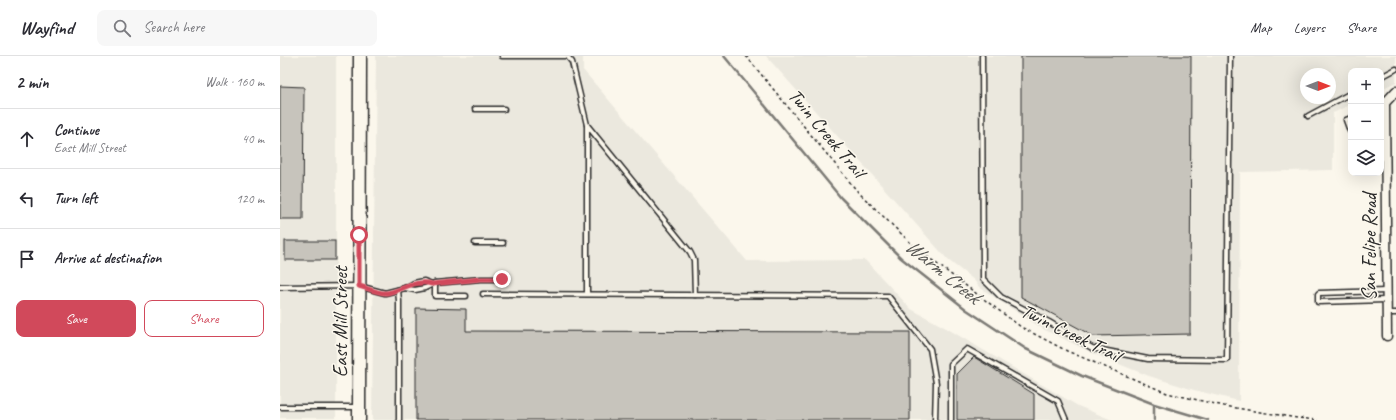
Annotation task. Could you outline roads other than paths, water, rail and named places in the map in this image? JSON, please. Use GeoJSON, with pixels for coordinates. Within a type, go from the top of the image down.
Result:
{"type":"FeatureCollection","features":[{"type":"Feature","properties":{"kind":"main road","name":"East Mill Street"},"geometry":{"type":"LineString","coordinates":[[359,420],[360,56]]}},
{"type":"Feature","properties":{"kind":"street","name":"San Felipe Road"},"geometry":{"type":"LineString","coordinates":[[1384,102],[1396,91]]}},
{"type":"Feature","properties":{"kind":"street","name":"San Felipe Road"},"geometry":{"type":"LineString","coordinates":[[1383,140],[1386,336]]}},
{"type":"Feature","properties":{"kind":"lane"},"geometry":{"type":"LineString","coordinates":[[502,56],[567,56],[572,62],[587,125],[587,294]]}},
{"type":"Feature","properties":{"kind":"lane"},"geometry":{"type":"LineString","coordinates":[[982,56],[983,279],[1001,298],[1049,322],[1092,348],[1148,359],[1227,360],[1230,56]]}},
{"type":"Feature","properties":{"kind":"lane"},"geometry":{"type":"LineString","coordinates":[[1384,75],[1396,69]]}},
{"type":"Feature","properties":{"kind":"lane"},"geometry":{"type":"LineString","coordinates":[[1308,116],[1348,95]]}},
{"type":"Feature","properties":{"kind":"lane"},"geometry":{"type":"LineString","coordinates":[[475,109],[504,109]]}},
{"type":"Feature","properties":{"kind":"lane"},"geometry":{"type":"LineString","coordinates":[[587,125],[690,252],[694,260],[695,295]]}},
{"type":"Feature","properties":{"kind":"lane"},"geometry":{"type":"LineString","coordinates":[[475,243],[503,243]]}},
{"type":"Feature","properties":{"kind":"lane"},"geometry":{"type":"LineString","coordinates":[[280,287],[359,286],[385,293],[424,281],[433,283],[481,279],[502,279]]}},
{"type":"Feature","properties":{"kind":"lane"},"geometry":{"type":"LineString","coordinates":[[405,288],[415,290],[425,288],[433,283]]}},
{"type":"Feature","properties":{"kind":"lane"},"geometry":{"type":"LineString","coordinates":[[433,283],[435,296],[466,296]]}},
{"type":"Feature","properties":{"kind":"lane"},"geometry":{"type":"LineString","coordinates":[[398,290],[400,301],[399,420]]}},
{"type":"Feature","properties":{"kind":"lane"},"geometry":{"type":"LineString","coordinates":[[1386,291],[1319,293],[1318,302],[1386,300]]}},
{"type":"Feature","properties":{"kind":"lane"},"geometry":{"type":"LineString","coordinates":[[1340,293],[1340,302]]}},
{"type":"Feature","properties":{"kind":"lane"},"geometry":{"type":"LineString","coordinates":[[484,294],[888,296],[930,349],[936,384],[935,420]]}},
{"type":"Feature","properties":{"kind":"lane"},"geometry":{"type":"LineString","coordinates":[[1386,313],[1396,313]]}},
{"type":"Feature","properties":{"kind":"lane"},"geometry":{"type":"LineString","coordinates":[[951,420],[951,364],[967,349],[1058,401],[1066,420]]}},
{"type":"Feature","properties":{"kind":"lane"},"geometry":{"type":"LineString","coordinates":[[280,407],[359,407]]}},
{"type":"Feature","properties":{"kind":"waterway","name":"Warm Creek"},"geometry":{"type":"LineString","coordinates":[[724,56],[841,198],[901,258],[967,310],[1026,349],[1082,376],[1154,404],[1208,420]]}},
{"type":"Feature","properties":{"kind":"waterway"},"geometry":{"type":"LineString","coordinates":[[1154,405],[1154,420]]}}]}
